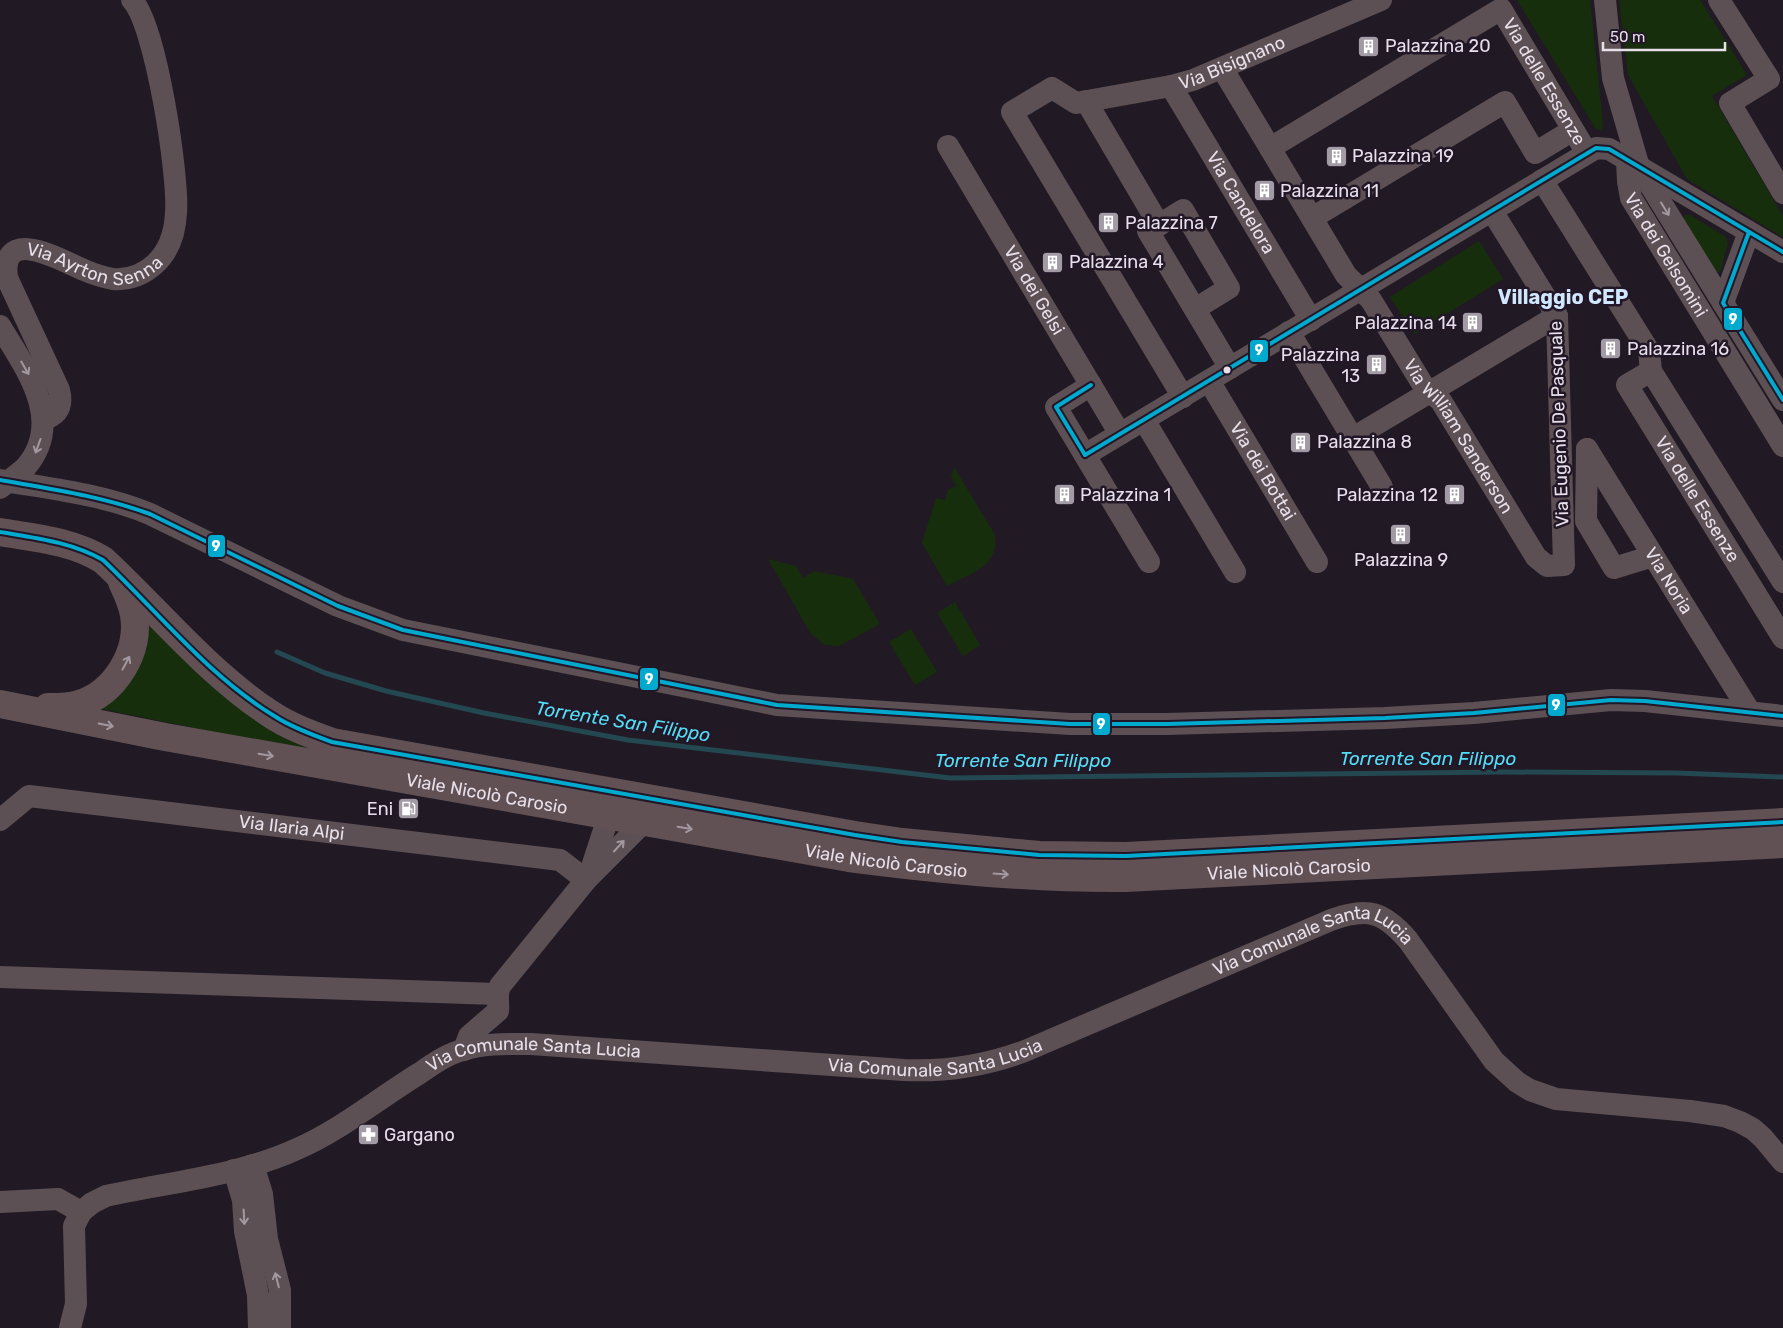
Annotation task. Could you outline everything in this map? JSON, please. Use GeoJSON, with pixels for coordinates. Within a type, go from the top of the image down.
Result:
{"type":"FeatureCollection","features":[{"type":"Feature","properties":{"kind":"main road","name":"Viale Nicolò Carosio"},"geometry":{"type":"LineString","coordinates":[[0,532],[72,546],[89,552],[103,560],[236,688],[269,713],[307,733],[353,747],[610,803],[645,821],[849,858],[899,865],[1019,876],[1125,878],[1783,844]]}},
{"type":"Feature","properties":{"kind":"main road"},"geometry":{"type":"LineString","coordinates":[[12,706],[79,704],[94,697],[118,676],[128,662],[135,632],[131,602],[117,573]]}},
{"type":"Feature","properties":{"kind":"main road","name":"Viale Nicolò Carosio"},"geometry":{"type":"LineString","coordinates":[[12,706],[213,746],[610,803],[902,842],[1038,855],[1126,856],[1783,822]]}},
{"type":"Feature","properties":{"kind":"street","name":"Via Ayrton Senna"},"geometry":{"type":"LineString","coordinates":[[43,420],[56,414],[60,407],[59,390],[7,278],[5,271],[6,256],[11,251],[18,249],[33,250],[93,274],[123,279],[134,277],[154,265],[170,244],[174,230],[176,180],[164,98],[147,30],[139,9],[132,0]]}},
{"type":"Feature","properties":{"kind":"street","name":"Via Bisignano"},"geometry":{"type":"LineString","coordinates":[[1081,102],[1194,80],[1381,0]]}},
{"type":"Feature","properties":{"kind":"street","name":"Via dei Gelsomini"},"geometry":{"type":"LineString","coordinates":[[1605,0],[1613,78],[1633,164],[1709,280],[1783,400]]}},
{"type":"Feature","properties":{"kind":"street"},"geometry":{"type":"LineString","coordinates":[[1719,0],[1769,79],[1730,103],[1783,193]]}},
{"type":"Feature","properties":{"kind":"street","name":"Via delle Essenze"},"geometry":{"type":"LineString","coordinates":[[1270,148],[1501,9],[1587,153]]}},
{"type":"Feature","properties":{"kind":"street","name":"Via William Sanderson"},"geometry":{"type":"LineString","coordinates":[[1222,68],[1346,275],[1371,300],[1423,385],[1441,401],[1536,557],[1546,566],[1564,565]]}},
{"type":"Feature","properties":{"kind":"street","name":"Via Candelora"},"geometry":{"type":"LineString","coordinates":[[1171,86],[1311,320]]}},
{"type":"Feature","properties":{"kind":"street"},"geometry":{"type":"LineString","coordinates":[[1159,225],[1081,102],[1052,88],[1012,112],[1183,396]]}},
{"type":"Feature","properties":{"kind":"street"},"geometry":{"type":"LineString","coordinates":[[1312,218],[1504,102],[1535,154],[1574,130]]}},
{"type":"Feature","properties":{"kind":"street","name":"Via dei Gelsi"},"geometry":{"type":"LineString","coordinates":[[948,146],[1120,434]]}},
{"type":"Feature","properties":{"kind":"street"},"geometry":{"type":"LineString","coordinates":[[1085,455],[1596,148],[1609,149],[1783,252]]}},
{"type":"Feature","properties":{"kind":"street","name":"Via dei Gelsomini"},"geometry":{"type":"LineString","coordinates":[[1633,164],[1628,181],[1631,198],[1689,293],[1775,416],[1783,446]]}},
{"type":"Feature","properties":{"kind":"street","name":"Via delle Essenze"},"geometry":{"type":"LineString","coordinates":[[1542,180],[1649,351],[1651,370],[1783,582]]}},
{"type":"Feature","properties":{"kind":"street"},"geometry":{"type":"LineString","coordinates":[[1194,309],[1229,288],[1183,210],[1148,231],[1194,309],[1230,368]]}},
{"type":"Feature","properties":{"kind":"street","name":"Via Eugenio De Pasquale"},"geometry":{"type":"LineString","coordinates":[[1492,211],[1557,316],[1564,565]]}},
{"type":"Feature","properties":{"kind":"street"},"geometry":{"type":"LineString","coordinates":[[1723,303],[1749,232]]}},
{"type":"Feature","properties":{"kind":"street"},"geometry":{"type":"LineString","coordinates":[[1689,293],[1709,280]]}},
{"type":"Feature","properties":{"kind":"street"},"geometry":{"type":"LineString","coordinates":[[1353,438],[1557,316]]}},
{"type":"Feature","properties":{"kind":"street"},"geometry":{"type":"LineString","coordinates":[[0,326],[28,373],[40,401],[43,420],[41,439],[32,460],[0,488]]}},
{"type":"Feature","properties":{"kind":"street"},"geometry":{"type":"LineString","coordinates":[[1290,332],[1382,487]]}},
{"type":"Feature","properties":{"kind":"street","name":"Via delle Essenze"},"geometry":{"type":"LineString","coordinates":[[1651,370],[1627,385],[1783,638]]}},
{"type":"Feature","properties":{"kind":"street","name":"Via dei Bottai"},"geometry":{"type":"LineString","coordinates":[[1209,381],[1317,562]]}},
{"type":"Feature","properties":{"kind":"street"},"geometry":{"type":"LineString","coordinates":[[1091,386],[1056,407],[1149,562]]}},
{"type":"Feature","properties":{"kind":"street"},"geometry":{"type":"LineString","coordinates":[[1144,420],[1235,572]]}},
{"type":"Feature","properties":{"kind":"street","name":"Via Noria"},"geometry":{"type":"LineString","coordinates":[[1653,556],[1614,568],[1586,521],[1587,449],[1750,712]]}},
{"type":"Feature","properties":{"kind":"street"},"geometry":{"type":"LineString","coordinates":[[0,480],[102,497],[130,505],[338,606],[403,630],[777,704],[1080,724],[1167,724],[1385,718],[1474,713],[1611,700],[1645,701],[1783,716]]}},
{"type":"Feature","properties":{"kind":"street","name":"Via Ilaria Alpi"},"geometry":{"type":"LineString","coordinates":[[0,820],[29,796],[560,860],[589,876]]}},
{"type":"Feature","properties":{"kind":"street"},"geometry":{"type":"LineString","coordinates":[[589,876],[610,803]]}},
{"type":"Feature","properties":{"kind":"street"},"geometry":{"type":"LineString","coordinates":[[464,1050],[470,1036],[498,1011],[499,1004],[496,994],[500,986],[589,876],[645,821]]}},
{"type":"Feature","properties":{"kind":"street","name":"Via Comunale Santa Lucia"},"geometry":{"type":"LineString","coordinates":[[81,1212],[92,1203],[106,1196],[244,1167],[298,1149],[318,1139],[448,1055],[464,1050],[487,1045],[531,1044],[904,1070],[939,1070],[978,1066],[1026,1050],[1331,920],[1346,914],[1360,912],[1379,916],[1397,928],[1408,940],[1494,1061],[1517,1082],[1530,1090],[1556,1099],[1690,1111],[1724,1116],[1752,1129],[1763,1138],[1783,1162]]}},
{"type":"Feature","properties":{"kind":"street"},"geometry":{"type":"LineString","coordinates":[[0,977],[496,994]]}},
{"type":"Feature","properties":{"kind":"street"},"geometry":{"type":"LineString","coordinates":[[244,1167],[243,1200],[245,1231],[258,1296],[259,1328]]}},
{"type":"Feature","properties":{"kind":"street"},"geometry":{"type":"LineString","coordinates":[[244,1167],[262,1194],[266,1239],[280,1290],[280,1328]]}},
{"type":"Feature","properties":{"kind":"street"},"geometry":{"type":"LineString","coordinates":[[0,1202],[58,1199],[81,1212],[74,1226],[76,1304],[70,1328]]}},
{"type":"Feature","properties":{"kind":"green space"},"geometry":{"type":"Polygon","coordinates":[[[1517,0],[1590,0],[1603,125],[1601,130],[1596,129],[1517,0]]]}},
{"type":"Feature","properties":{"kind":"green space"},"geometry":{"type":"Polygon","coordinates":[[[1619,0],[1700,0],[1747,75],[1712,96],[1783,216],[1783,237],[1687,179],[1628,75],[1619,0]]]}},
{"type":"Feature","properties":{"kind":"green space"},"geometry":{"type":"Polygon","coordinates":[[[1685,215],[1690,215],[1726,237],[1728,243],[1720,272],[1715,272],[1683,219],[1685,215]]]}},
{"type":"Feature","properties":{"kind":"green space"},"geometry":{"type":"Polygon","coordinates":[[[1479,241],[1503,279],[1414,334],[1390,297],[1479,241]]]}},
{"type":"Feature","properties":{"kind":"green space"},"geometry":{"type":"Polygon","coordinates":[[[954,467],[995,535],[995,546],[993,555],[982,568],[947,586],[922,543],[936,498],[945,500],[948,490],[956,486],[951,477],[954,467]]]}},
{"type":"Feature","properties":{"kind":"green space"},"geometry":{"type":"Polygon","coordinates":[[[768,559],[796,566],[803,578],[814,571],[853,579],[880,624],[839,646],[825,645],[811,634],[768,559]]]}},
{"type":"Feature","properties":{"kind":"green space"},"geometry":{"type":"Polygon","coordinates":[[[955,602],[980,645],[963,656],[937,613],[955,602]]]}},
{"type":"Feature","properties":{"kind":"green space"},"geometry":{"type":"Polygon","coordinates":[[[147,618],[322,754],[97,708],[147,618]]]}},
{"type":"Feature","properties":{"kind":"green space"},"geometry":{"type":"Polygon","coordinates":[[[911,629],[937,672],[915,685],[889,642],[911,629]]]}},
{"type":"Feature","properties":{"kind":"waterway","name":"Torrente San Filippo"},"geometry":{"type":"LineString","coordinates":[[277,652],[325,673],[386,691],[484,713],[628,740],[950,778],[1504,772],[1677,773],[1783,777]]}},
{"type":"Feature","properties":{"kind":"transit line","name":"9"},"geometry":{"type":"LineString","coordinates":[[1085,455],[1596,148],[1609,149],[1783,252]]}},
{"type":"Feature","properties":{"kind":"transit line","name":"9"},"geometry":{"type":"LineString","coordinates":[[1749,232],[1723,303],[1783,400]]}},
{"type":"Feature","properties":{"kind":"transit line","name":"9"},"geometry":{"type":"LineString","coordinates":[[1085,455],[1056,407],[1091,385]]}},
{"type":"Feature","properties":{"kind":"transit line","name":"9"},"geometry":{"type":"LineString","coordinates":[[0,480],[94,498],[150,514],[338,606],[403,630],[777,705],[1070,724],[1167,724],[1385,718],[1474,713],[1611,700],[1645,701],[1783,716]]}},
{"type":"Feature","properties":{"kind":"transit line","name":"9"},"geometry":{"type":"LineString","coordinates":[[0,532],[66,545],[103,560],[185,643],[229,683],[283,721],[332,742],[855,835],[902,842],[1039,855],[1126,856],[1783,822]]}},
{"type":"Feature","properties":{"kind":"place","name":"Palazzina 20"},"geometry":{"type":"Point","coordinates":[1369,46]}},
{"type":"Feature","properties":{"kind":"place","name":"Palazzina 19"},"geometry":{"type":"Point","coordinates":[1336,156]}},
{"type":"Feature","properties":{"kind":"place","name":"Palazzina 11"},"geometry":{"type":"Point","coordinates":[1264,191]}},
{"type":"Feature","properties":{"kind":"place","name":"Palazzina 7"},"geometry":{"type":"Point","coordinates":[1109,223]}},
{"type":"Feature","properties":{"kind":"place","name":"Palazzina 4"},"geometry":{"type":"Point","coordinates":[1053,262]}},
{"type":"Feature","properties":{"kind":"place","name":"Palazzina 14"},"geometry":{"type":"Point","coordinates":[1473,323]}},
{"type":"Feature","properties":{"kind":"place","name":"Palazzina 16"},"geometry":{"type":"Point","coordinates":[1611,349]}},
{"type":"Feature","properties":{"kind":"place","name":"Palazzina 13"},"geometry":{"type":"Point","coordinates":[1376,365]}},
{"type":"Feature","properties":{"kind":"place","name":"Palazzina 8"},"geometry":{"type":"Point","coordinates":[1301,442]}},
{"type":"Feature","properties":{"kind":"place","name":"Palazzina 1"},"geometry":{"type":"Point","coordinates":[1064,495]}},
{"type":"Feature","properties":{"kind":"place","name":"Palazzina 12"},"geometry":{"type":"Point","coordinates":[1454,495]}},
{"type":"Feature","properties":{"kind":"place","name":"Palazzina 9"},"geometry":{"type":"Point","coordinates":[1401,535]}},
{"type":"Feature","properties":{"kind":"place","name":"Eni"},"geometry":{"type":"Point","coordinates":[409,809]}},
{"type":"Feature","properties":{"kind":"place","name":"Gargano"},"geometry":{"type":"Point","coordinates":[368,1135]}},
{"type":"Feature","properties":{"kind":"district","name":"Villaggio CEP"},"geometry":{"type":"Point","coordinates":[1563,297]}}]}
